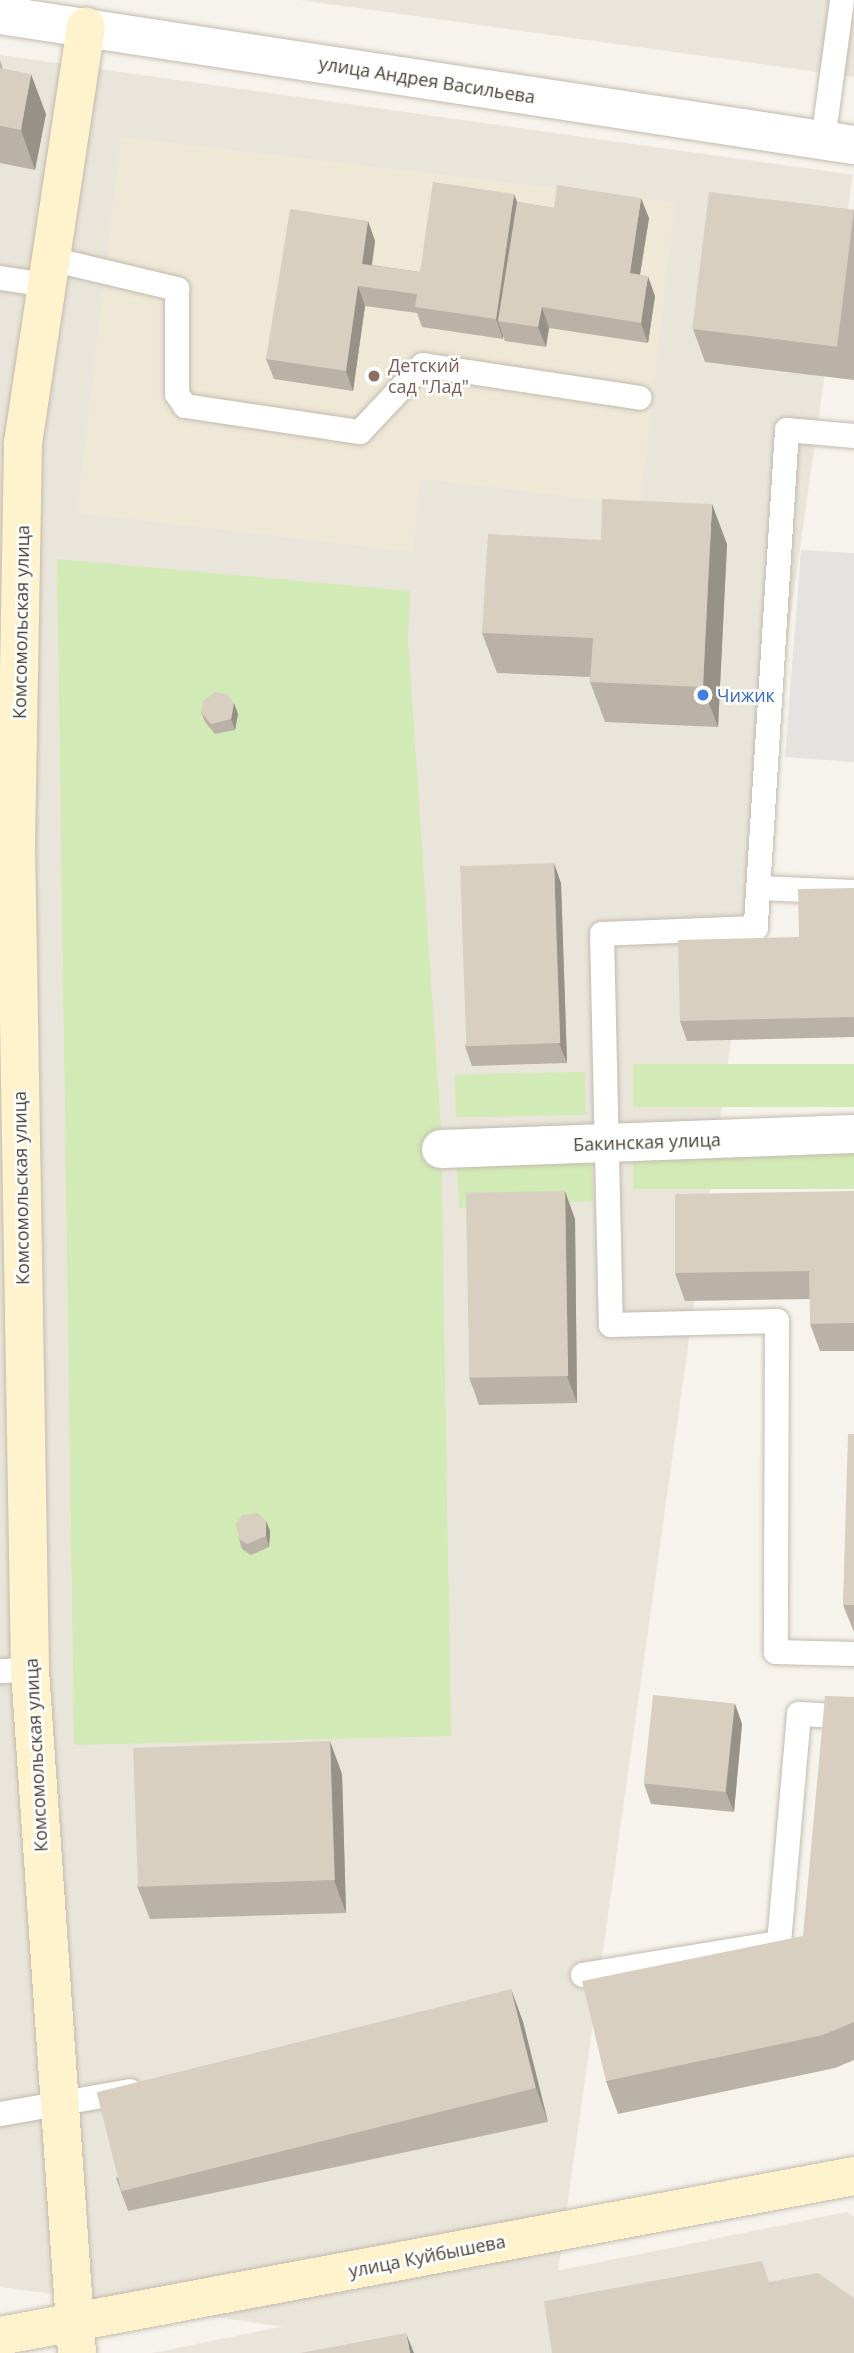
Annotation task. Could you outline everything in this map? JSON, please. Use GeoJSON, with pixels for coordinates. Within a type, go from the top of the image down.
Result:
{"type":"FeatureCollection","features":[{"type":"Feature","properties":{"kind":"street","name":"улица Андрея Васильева"},"geometry":{"type":"LineString","coordinates":[[0,15],[838,143]]}},
{"type":"Feature","properties":{"kind":"street","name":"Комсомольская улица"},"geometry":{"type":"LineString","coordinates":[[77,2337],[58,2106],[15,1670],[8,845],[12,501],[86,27]]}},
{"type":"Feature","properties":{"kind":"street","name":"Бакинская улица"},"geometry":{"type":"LineString","coordinates":[[441,1149],[854,1134]]}},
{"type":"Feature","properties":{"kind":"street","name":"улица Куйбышева"},"geometry":{"type":"LineString","coordinates":[[0,2336],[77,2337],[854,2176]]}},
{"type":"Feature","properties":{"kind":"lane"},"geometry":{"type":"LineString","coordinates":[[838,143],[842,0]]}},
{"type":"Feature","properties":{"kind":"lane"},"geometry":{"type":"LineString","coordinates":[[0,278],[49,272],[177,289],[177,394],[186,406],[360,432],[423,365],[640,398]]}},
{"type":"Feature","properties":{"kind":"lane"},"geometry":{"type":"LineString","coordinates":[[854,436],[787,430],[756,928],[602,934],[611,1325],[777,1321],[776,1652],[854,1654]]}},
{"type":"Feature","properties":{"kind":"lane"},"geometry":{"type":"LineString","coordinates":[[758,888],[854,892]]}},
{"type":"Feature","properties":{"kind":"lane"},"geometry":{"type":"LineString","coordinates":[[583,1975],[779,1942],[799,1714],[854,1717]]}},
{"type":"Feature","properties":{"kind":"lane"},"geometry":{"type":"LineString","coordinates":[[0,2114],[58,2106],[160,2085]]}},
{"type":"Feature","properties":{"kind":"shaded area"},"geometry":{"type":"Polygon","coordinates":[[[300,0],[854,0],[854,77],[300,0]]]}},
{"type":"Feature","properties":{"kind":"shaded area"},"geometry":{"type":"Polygon","coordinates":[[[0,55],[853,175],[546,2353],[472,2353],[0,2287],[0,55]]]}},
{"type":"Feature","properties":{"kind":"shaded area","name":"Детский сад \"Лад\""},"geometry":{"type":"Polygon","coordinates":[[[121,137],[675,202],[640,505],[421,479],[412,552],[77,513],[121,137]]]}},
{"type":"Feature","properties":{"kind":"shaded area"},"geometry":{"type":"Polygon","coordinates":[[[801,550],[854,553],[854,762],[785,757],[801,550]]]}},
{"type":"Feature","properties":{"kind":"shaded area"},"geometry":{"type":"Polygon","coordinates":[[[847,2212],[854,2217],[854,2353],[152,2353],[847,2212]]]}},
{"type":"Feature","properties":{"kind":"green space"},"geometry":{"type":"Polygon","coordinates":[[[57,559],[410,591],[408,640],[441,1128],[451,1736],[74,1745],[57,559]]]}},
{"type":"Feature","properties":{"kind":"green space"},"geometry":{"type":"Polygon","coordinates":[[[633,1064],[854,1064],[854,1107],[633,1107],[633,1064]]]}},
{"type":"Feature","properties":{"kind":"green space"},"geometry":{"type":"Polygon","coordinates":[[[585,1072],[586,1115],[456,1117],[455,1074],[585,1072]]]}},
{"type":"Feature","properties":{"kind":"green space"},"geometry":{"type":"Polygon","coordinates":[[[633,1149],[854,1149],[854,1189],[633,1189],[633,1149]]]}},
{"type":"Feature","properties":{"kind":"green space"},"geometry":{"type":"Polygon","coordinates":[[[591,1161],[593,1201],[459,1208],[457,1168],[591,1161]]]}},
{"type":"Feature","properties":{"kind":"building"},"geometry":{"type":"Polygon","coordinates":[[[0,68],[31,74],[21,130],[0,126],[0,68]]]}},
{"type":"Feature","properties":{"kind":"building"},"geometry":{"type":"Polygon","coordinates":[[[433,182],[514,194],[496,319],[415,307],[417,294],[358,286],[346,371],[266,359],[290,209],[368,221],[362,264],[420,272],[433,182]]]}},
{"type":"Feature","properties":{"kind":"building"},"geometry":{"type":"Polygon","coordinates":[[[557,185],[641,198],[630,273],[648,276],[641,323],[542,307],[538,327],[498,321],[517,202],[554,208],[557,185]]]}},
{"type":"Feature","properties":{"kind":"building"},"geometry":{"type":"Polygon","coordinates":[[[709,192],[854,210],[837,347],[692,329],[709,192]]]}},
{"type":"Feature","properties":{"kind":"building"},"geometry":{"type":"Polygon","coordinates":[[[602,499],[712,504],[703,687],[590,682],[593,638],[482,633],[488,534],[601,540],[602,499]]]}},
{"type":"Feature","properties":{"kind":"building"},"geometry":{"type":"Polygon","coordinates":[[[215,692],[227,694],[234,703],[231,719],[211,724],[201,712],[203,701],[215,692]]]}},
{"type":"Feature","properties":{"kind":"building"},"geometry":{"type":"Polygon","coordinates":[[[554,863],[560,1043],[466,1046],[460,866],[554,863]]]}},
{"type":"Feature","properties":{"kind":"building"},"geometry":{"type":"Polygon","coordinates":[[[854,888],[854,1017],[680,1021],[678,940],[799,937],[798,889],[854,888]]]}},
{"type":"Feature","properties":{"kind":"building"},"geometry":{"type":"Polygon","coordinates":[[[565,1191],[568,1376],[469,1378],[466,1193],[565,1191]]]}},
{"type":"Feature","properties":{"kind":"building"},"geometry":{"type":"Polygon","coordinates":[[[854,1191],[854,1323],[810,1324],[809,1271],[675,1273],[675,1194],[854,1191]]]}},
{"type":"Feature","properties":{"kind":"building"},"geometry":{"type":"Polygon","coordinates":[[[848,1434],[854,1434],[854,1605],[843,1605],[848,1434]]]}},
{"type":"Feature","properties":{"kind":"building"},"geometry":{"type":"Polygon","coordinates":[[[258,1513],[266,1521],[266,1536],[247,1544],[239,1539],[236,1524],[242,1515],[258,1513]]]}},
{"type":"Feature","properties":{"kind":"building"},"geometry":{"type":"Polygon","coordinates":[[[653,1695],[735,1704],[725,1792],[644,1784],[653,1695]]]}},
{"type":"Feature","properties":{"kind":"building"},"geometry":{"type":"Polygon","coordinates":[[[825,1696],[854,1697],[854,2022],[823,2035],[606,2081],[582,1981],[803,1936],[825,1696]]]}},
{"type":"Feature","properties":{"kind":"building"},"geometry":{"type":"Polygon","coordinates":[[[330,1741],[335,1880],[138,1887],[133,1748],[330,1741]]]}},
{"type":"Feature","properties":{"kind":"building"},"geometry":{"type":"Polygon","coordinates":[[[511,1989],[536,2088],[121,2191],[97,2092],[511,1989]]]}},
{"type":"Feature","properties":{"kind":"building"},"geometry":{"type":"Polygon","coordinates":[[[762,2261],[769,2282],[818,2273],[854,2298],[854,2353],[552,2353],[544,2301],[762,2261]]]}},
{"type":"Feature","properties":{"kind":"building"},"geometry":{"type":"Polygon","coordinates":[[[406,2333],[410,2353],[300,2353],[406,2333]]]}},
{"type":"Feature","properties":{"kind":"place","name":"Детский сад \"Лад\""},"geometry":{"type":"Point","coordinates":[374,376]}},
{"type":"Feature","properties":{"kind":"place","name":"Чижик"},"geometry":{"type":"Point","coordinates":[703,695]}}]}
